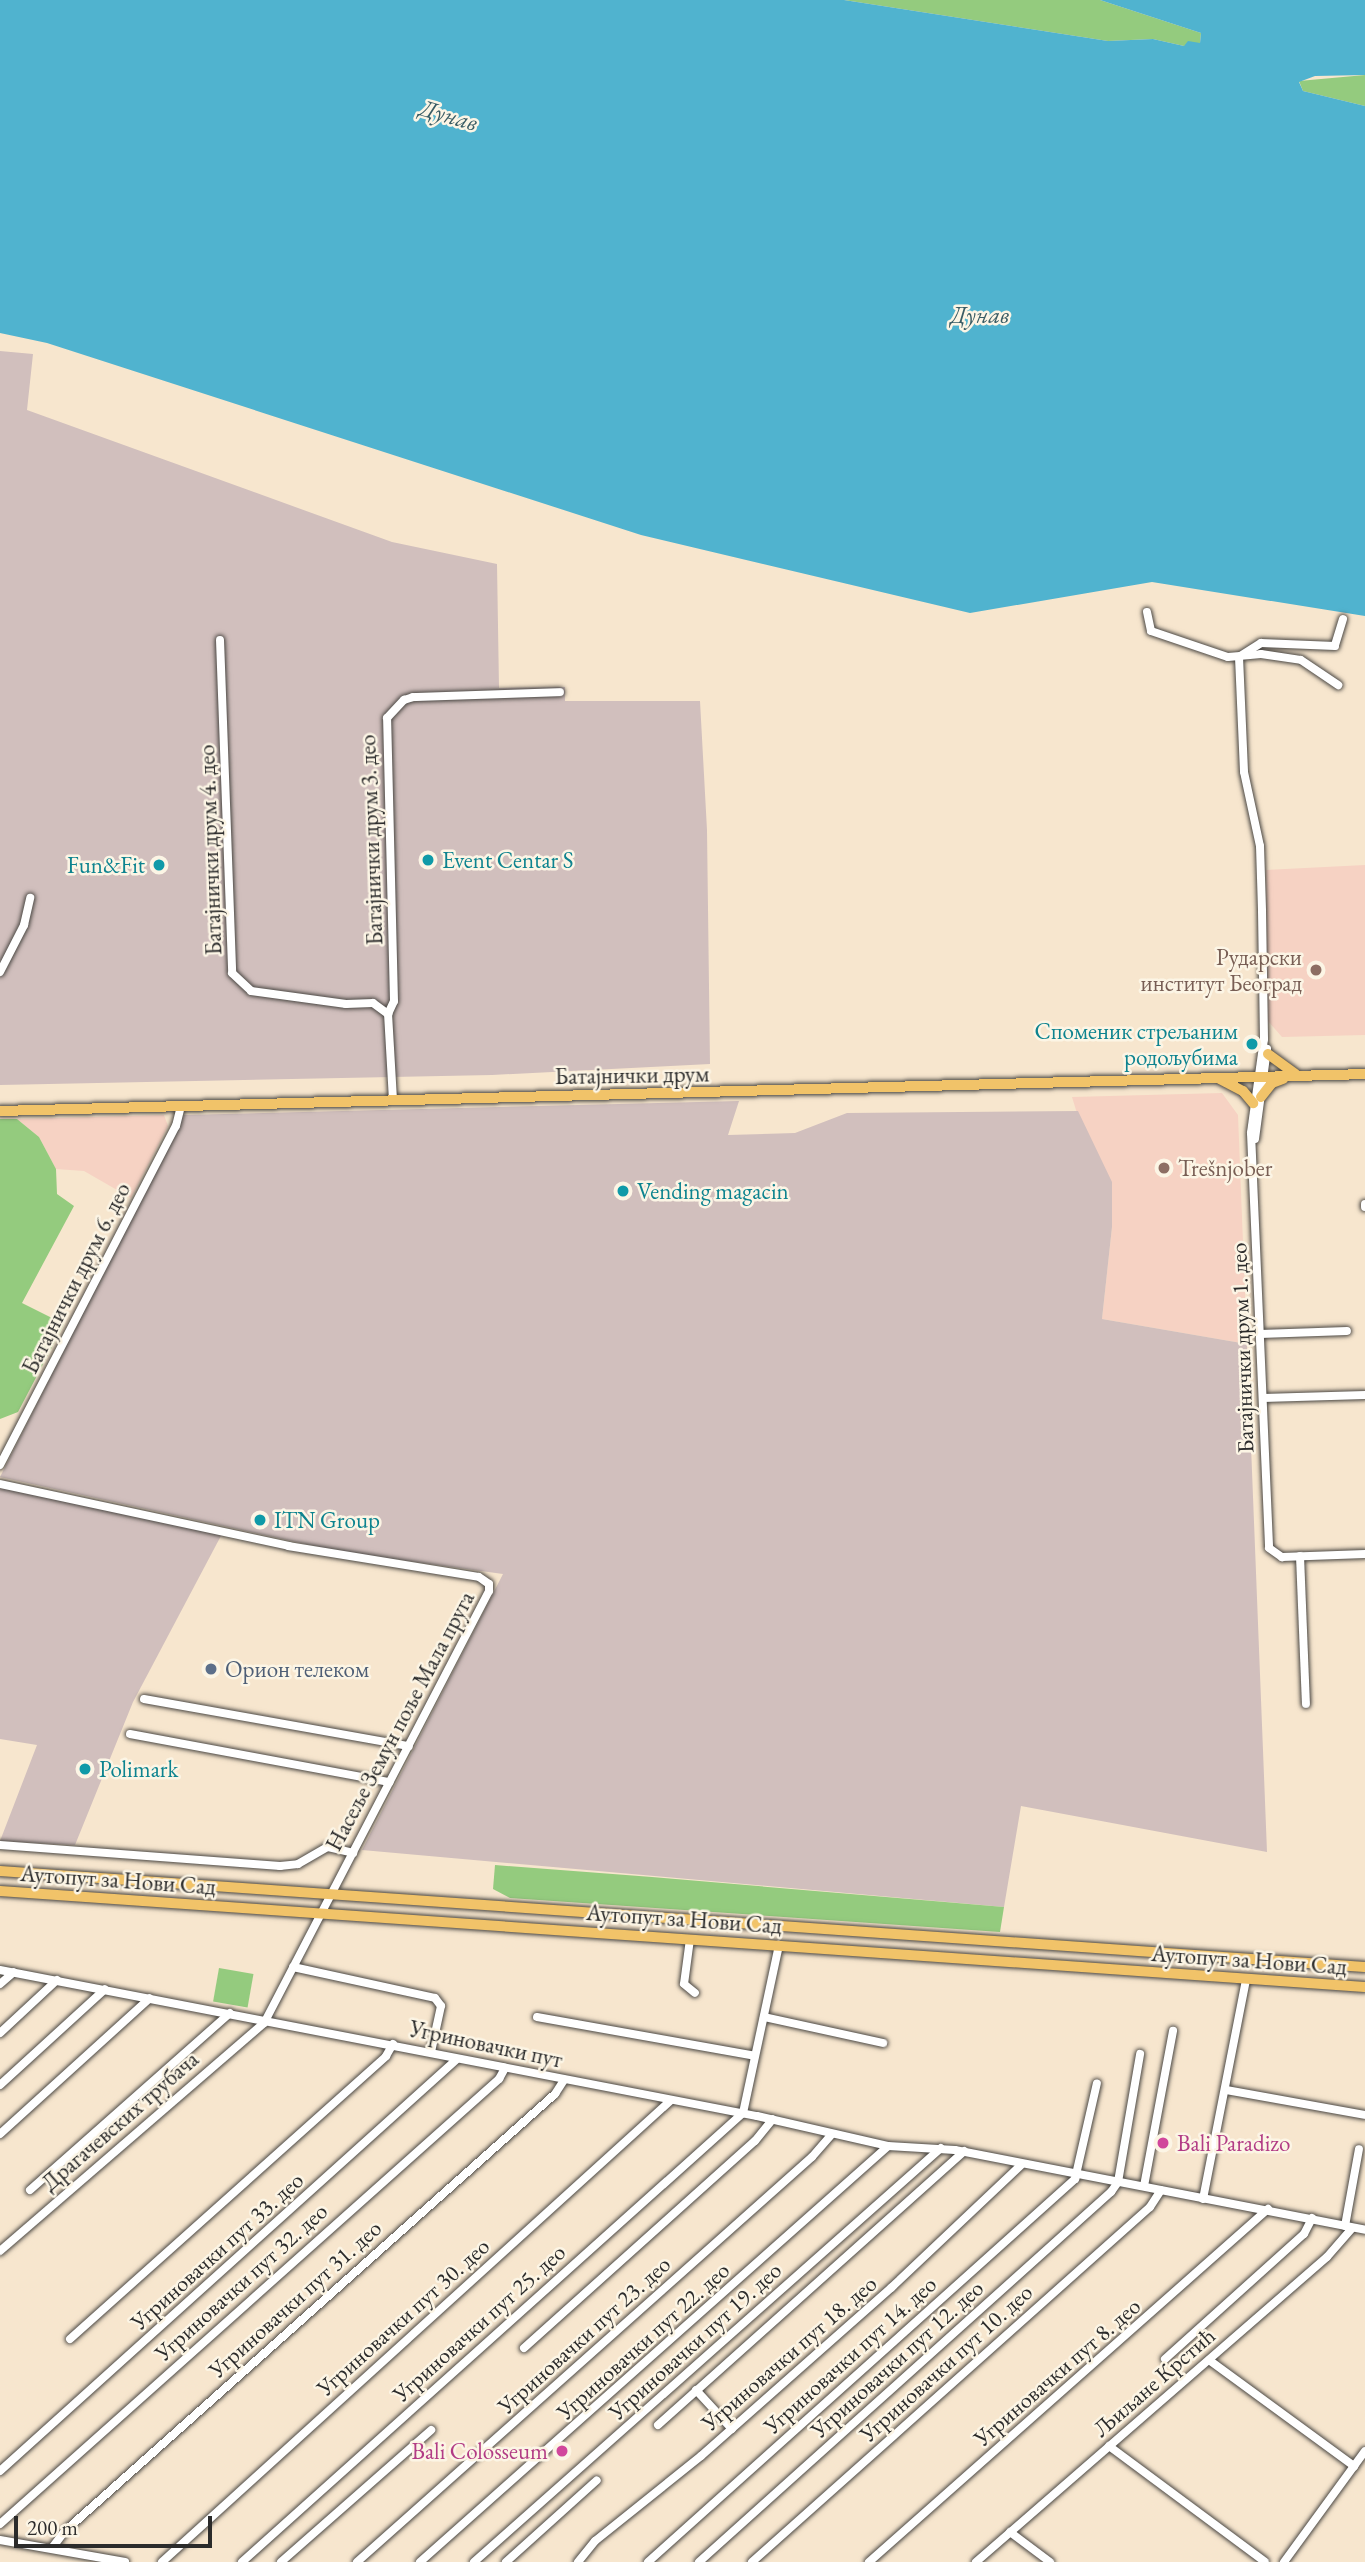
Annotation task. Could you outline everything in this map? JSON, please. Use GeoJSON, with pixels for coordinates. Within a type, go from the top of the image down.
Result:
{"type":"FeatureCollection","features":[{"type":"Feature","properties":{"kind":"main road"},"geometry":{"type":"LineString","coordinates":[[1268,1054],[1296,1074]]}},
{"type":"Feature","properties":{"kind":"main road"},"geometry":{"type":"LineString","coordinates":[[1217,1078],[1257,1100],[1272,1083],[1296,1074]]}},
{"type":"Feature","properties":{"kind":"main road","name":"Батајнички друм"},"geometry":{"type":"LineString","coordinates":[[0,1111],[1365,1074]]}},
{"type":"Feature","properties":{"kind":"main road","name":"Аутопут за Нови Сад"},"geometry":{"type":"LineString","coordinates":[[0,1871],[1365,1967]]}},
{"type":"Feature","properties":{"kind":"main road","name":"Аутопут за Нови Сад"},"geometry":{"type":"LineString","coordinates":[[0,1891],[1365,1987]]}},
{"type":"Feature","properties":{"kind":"street"},"geometry":{"type":"LineString","coordinates":[[1147,612],[1151,631],[1239,657],[1261,654],[1301,660],[1338,685]]}},
{"type":"Feature","properties":{"kind":"street"},"geometry":{"type":"LineString","coordinates":[[1239,657],[1261,643],[1335,646],[1343,618]]}},
{"type":"Feature","properties":{"kind":"street","name":"Батајнички друм 4. део"},"geometry":{"type":"LineString","coordinates":[[220,640],[232,973],[251,991],[346,1004],[373,1003],[388,1014]]}},
{"type":"Feature","properties":{"kind":"street"},"geometry":{"type":"LineString","coordinates":[[1239,657],[1244,772],[1260,846],[1264,1039],[1261,1076]]}},
{"type":"Feature","properties":{"kind":"street","name":"Батајнички друм 3. део"},"geometry":{"type":"LineString","coordinates":[[393,1100],[388,1014],[394,1001],[387,718],[404,700],[413,697],[561,692]]}},
{"type":"Feature","properties":{"kind":"street"},"geometry":{"type":"LineString","coordinates":[[0,972],[21,933],[30,898]]}},
{"type":"Feature","properties":{"kind":"street"},"geometry":{"type":"LineString","coordinates":[[1261,1076],[1268,1054],[1264,1039]]}},
{"type":"Feature","properties":{"kind":"street","name":"Батајнички друм 1. део"},"geometry":{"type":"LineString","coordinates":[[1261,1076],[1253,1146],[1269,1548],[1278,1557],[1300,1556]]}},
{"type":"Feature","properties":{"kind":"street","name":"Батајнички друм 6. део"},"geometry":{"type":"LineString","coordinates":[[0,1465],[171,1135],[181,1106]]}},
{"type":"Feature","properties":{"kind":"street"},"geometry":{"type":"LineString","coordinates":[[1260,1334],[1347,1331]]}},
{"type":"Feature","properties":{"kind":"street"},"geometry":{"type":"LineString","coordinates":[[1263,1398],[1365,1395]]}},
{"type":"Feature","properties":{"kind":"street","name":"Насеље Земун поље Мала пруга"},"geometry":{"type":"LineString","coordinates":[[0,1484],[288,1546],[485,1580],[488,1597],[265,2021]]}},
{"type":"Feature","properties":{"kind":"street"},"geometry":{"type":"LineString","coordinates":[[1306,1704],[1300,1556],[1365,1554]]}},
{"type":"Feature","properties":{"kind":"street"},"geometry":{"type":"LineString","coordinates":[[144,1699],[409,1746]]}},
{"type":"Feature","properties":{"kind":"street"},"geometry":{"type":"LineString","coordinates":[[130,1734],[390,1782]]}},
{"type":"Feature","properties":{"kind":"street"},"geometry":{"type":"LineString","coordinates":[[0,1845],[279,1866],[298,1864],[328,1847],[353,1853]]}},
{"type":"Feature","properties":{"kind":"street"},"geometry":{"type":"LineString","coordinates":[[690,1939],[684,1984],[695,1993]]}},
{"type":"Feature","properties":{"kind":"street"},"geometry":{"type":"LineString","coordinates":[[744,2113],[779,1945]]}},
{"type":"Feature","properties":{"kind":"street"},"geometry":{"type":"LineString","coordinates":[[293,1967],[435,1998],[440,2006],[431,2052]]}},
{"type":"Feature","properties":{"kind":"street","name":"Угриновачки пут"},"geometry":{"type":"LineString","coordinates":[[0,1970],[431,2052],[670,2101],[744,2113],[888,2146],[964,2151],[1021,2165],[1268,2209],[1365,2230]]}},
{"type":"Feature","properties":{"kind":"street"},"geometry":{"type":"LineString","coordinates":[[0,1984],[14,1972]]}},
{"type":"Feature","properties":{"kind":"street"},"geometry":{"type":"LineString","coordinates":[[1203,2199],[1246,1979]]}},
{"type":"Feature","properties":{"kind":"street"},"geometry":{"type":"LineString","coordinates":[[0,2033],[57,1980]]}},
{"type":"Feature","properties":{"kind":"street"},"geometry":{"type":"LineString","coordinates":[[0,2085],[105,1989]]}},
{"type":"Feature","properties":{"kind":"street"},"geometry":{"type":"LineString","coordinates":[[0,2134],[150,1998]]}},
{"type":"Feature","properties":{"kind":"street"},"geometry":{"type":"LineString","coordinates":[[30,2190],[230,2013]]}},
{"type":"Feature","properties":{"kind":"street"},"geometry":{"type":"LineString","coordinates":[[537,2017],[755,2056]]}},
{"type":"Feature","properties":{"kind":"street"},"geometry":{"type":"LineString","coordinates":[[764,2017],[883,2043]]}},
{"type":"Feature","properties":{"kind":"street","name":"Драгачевских трубача"},"geometry":{"type":"LineString","coordinates":[[0,2250],[265,2021]]}},
{"type":"Feature","properties":{"kind":"street"},"geometry":{"type":"LineString","coordinates":[[1144,2186],[1172,2031]]}},
{"type":"Feature","properties":{"kind":"street"},"geometry":{"type":"LineString","coordinates":[[70,2339],[386,2056],[393,2045]]}},
{"type":"Feature","properties":{"kind":"street"},"geometry":{"type":"LineString","coordinates":[[1118,2182],[1140,2054]]}},
{"type":"Feature","properties":{"kind":"street","name":"Угриновачки пут 33. део"},"geometry":{"type":"LineString","coordinates":[[0,2471],[453,2066],[457,2059]]}},
{"type":"Feature","properties":{"kind":"street","name":"Угриновачки пут 32. део"},"geometry":{"type":"LineString","coordinates":[[0,2524],[499,2078],[505,2068]]}},
{"type":"Feature","properties":{"kind":"street","name":"Угриновачки пут 31. део"},"geometry":{"type":"LineString","coordinates":[[52,2548],[84,2514],[555,2094],[564,2080]]}},
{"type":"Feature","properties":{"kind":"street"},"geometry":{"type":"LineString","coordinates":[[1078,2176],[1097,2084]]}},
{"type":"Feature","properties":{"kind":"street"},"geometry":{"type":"LineString","coordinates":[[1226,2090],[1365,2115]]}},
{"type":"Feature","properties":{"kind":"street","name":"Угриновачки пут 30. део"},"geometry":{"type":"LineString","coordinates":[[162,2562],[670,2101]]}},
{"type":"Feature","properties":{"kind":"street","name":"Угриновачки пут 25. део"},"geometry":{"type":"LineString","coordinates":[[242,2562],[744,2113]]}},
{"type":"Feature","properties":{"kind":"street"},"geometry":{"type":"LineString","coordinates":[[524,2348],[755,2141],[773,2119]]}},
{"type":"Feature","properties":{"kind":"street","name":"Угриновачки пут 23. део"},"geometry":{"type":"LineString","coordinates":[[356,2562],[812,2157],[832,2134]]}},
{"type":"Feature","properties":{"kind":"street","name":"Угриновачки пут 22. део"},"geometry":{"type":"LineString","coordinates":[[420,2562],[888,2146]]}},
{"type":"Feature","properties":{"kind":"street","name":"Угриновачки пут 19. део"},"geometry":{"type":"LineString","coordinates":[[474,2562],[941,2148]]}},
{"type":"Feature","properties":{"kind":"street"},"geometry":{"type":"LineString","coordinates":[[1348,2227],[1359,2149]]}},
{"type":"Feature","properties":{"kind":"street"},"geometry":{"type":"LineString","coordinates":[[658,2425],[964,2151]]}},
{"type":"Feature","properties":{"kind":"street","name":"Угриновачки пут 18. део"},"geometry":{"type":"LineString","coordinates":[[578,2562],[591,2545],[732,2429],[940,2244],[1021,2165]]}},
{"type":"Feature","properties":{"kind":"street","name":"Угриновачки пут 14. део"},"geometry":{"type":"LineString","coordinates":[[648,2562],[1078,2176]]}},
{"type":"Feature","properties":{"kind":"street","name":"Угриновачки пут 12. део"},"geometry":{"type":"LineString","coordinates":[[699,2562],[1090,2213],[1118,2182]]}},
{"type":"Feature","properties":{"kind":"street","name":"Угриновачки пут 10. део"},"geometry":{"type":"LineString","coordinates":[[752,2562],[1150,2207],[1161,2190]]}},
{"type":"Feature","properties":{"kind":"street","name":"Угриновачки пут 8. део"},"geometry":{"type":"LineString","coordinates":[[869,2562],[1268,2209]]}},
{"type":"Feature","properties":{"kind":"street"},"geometry":{"type":"LineString","coordinates":[[1165,2359],[1304,2234],[1312,2218]]}},
{"type":"Feature","properties":{"kind":"street","name":"Љиљане Крстић"},"geometry":{"type":"LineString","coordinates":[[976,2562],[1327,2257],[1348,2227]]}},
{"type":"Feature","properties":{"kind":"street"},"geometry":{"type":"LineString","coordinates":[[1209,2360],[1354,2466]]}},
{"type":"Feature","properties":{"kind":"street"},"geometry":{"type":"LineString","coordinates":[[696,2390],[732,2429]]}},
{"type":"Feature","properties":{"kind":"street"},"geometry":{"type":"LineString","coordinates":[[281,2562],[431,2430]]}},
{"type":"Feature","properties":{"kind":"street"},"geometry":{"type":"LineString","coordinates":[[1109,2446],[1265,2562]]}},
{"type":"Feature","properties":{"kind":"street"},"geometry":{"type":"LineString","coordinates":[[1284,2562],[1365,2451]]}},
{"type":"Feature","properties":{"kind":"street"},"geometry":{"type":"LineString","coordinates":[[506,2562],[597,2480]]}},
{"type":"Feature","properties":{"kind":"street"},"geometry":{"type":"LineString","coordinates":[[1010,2532],[1050,2562]]}},
{"type":"Feature","properties":{"kind":"street"},"geometry":{"type":"LineString","coordinates":[[0,2540],[125,2562]]}},
{"type":"Feature","properties":{"kind":"street"},"geometry":{"type":"LineString","coordinates":[[63,2562],[65,2551]]}},
{"type":"Feature","properties":{"kind":"shaded area"},"geometry":{"type":"Polygon","coordinates":[[[0,351],[33,354],[27,410],[392,542],[497,564],[499,688],[565,687],[565,701],[700,701],[707,830],[710,1064],[492,1075],[0,1085],[0,351]]]}},
{"type":"Feature","properties":{"kind":"shaded area","name":"Рударски институт Београд"},"geometry":{"type":"Polygon","coordinates":[[[1365,865],[1365,1035],[1282,1037],[1268,1021],[1266,870],[1365,865]]]}},
{"type":"Feature","properties":{"kind":"shaded area"},"geometry":{"type":"Polygon","coordinates":[[[1222,1093],[1238,1115],[1247,1344],[1102,1319],[1112,1227],[1072,1097],[1222,1093]]]}},
{"type":"Feature","properties":{"kind":"shaded area"},"geometry":{"type":"Polygon","coordinates":[[[739,1101],[728,1135],[795,1133],[847,1113],[1078,1111],[1112,1182],[1112,1227],[1102,1319],[1247,1344],[1267,1852],[1021,1806],[1004,1907],[362,1850],[503,1574],[342,1552],[0,1477],[183,1115],[739,1101]]]}},
{"type":"Feature","properties":{"kind":"shaded area"},"geometry":{"type":"Polygon","coordinates":[[[164,1115],[168,1126],[131,1198],[84,1171],[56,1169],[39,1137],[17,1119],[164,1115]]]}},
{"type":"Feature","properties":{"kind":"shaded area"},"geometry":{"type":"Polygon","coordinates":[[[0,1488],[223,1532],[133,1702],[75,1845],[0,1841],[37,1745],[0,1739],[0,1488]]]}},
{"type":"Feature","properties":{"kind":"green space"},"geometry":{"type":"Polygon","coordinates":[[[844,0],[1100,0],[1201,33],[1200,43],[1184,46],[1153,39],[1108,41],[844,0]]]}},
{"type":"Feature","properties":{"kind":"green space"},"geometry":{"type":"Polygon","coordinates":[[[1365,75],[1365,106],[1303,91],[1299,81],[1365,75]]]}},
{"type":"Feature","properties":{"kind":"green space"},"geometry":{"type":"Polygon","coordinates":[[[0,1119],[17,1119],[39,1137],[56,1169],[57,1194],[74,1206],[22,1303],[64,1324],[18,1412],[0,1419],[0,1119]]]}},
{"type":"Feature","properties":{"kind":"green space"},"geometry":{"type":"Polygon","coordinates":[[[495,1865],[1004,1907],[1000,1932],[510,1898],[493,1889],[495,1865]]]}},
{"type":"Feature","properties":{"kind":"green space"},"geometry":{"type":"Polygon","coordinates":[[[219,1968],[253,1974],[248,2008],[213,2001],[219,1968]]]}},
{"type":"Feature","properties":{"kind":"water","name":"Дунав"},"geometry":{"type":"Polygon","coordinates":[[[0,0],[844,0],[1108,41],[1153,39],[1184,46],[1188,41],[1200,43],[1201,33],[1100,0],[1365,0],[1365,75],[1315,76],[1299,82],[1303,91],[1365,106],[1365,616],[1152,582],[970,613],[641,535],[47,343],[0,333],[0,0]]]}},
{"type":"Feature","properties":{"kind":"place","name":"Event Centar S"},"geometry":{"type":"Point","coordinates":[428,860]}},
{"type":"Feature","properties":{"kind":"place","name":"Fun&Fit"},"geometry":{"type":"Point","coordinates":[159,865]}},
{"type":"Feature","properties":{"kind":"place","name":"Рударски институт Београд"},"geometry":{"type":"Point","coordinates":[1316,970]}},
{"type":"Feature","properties":{"kind":"place","name":"Споменик стрељаним родољубима"},"geometry":{"type":"Point","coordinates":[1252,1044]}},
{"type":"Feature","properties":{"kind":"place","name":"Trešnjober"},"geometry":{"type":"Point","coordinates":[1164,1168]}},
{"type":"Feature","properties":{"kind":"place","name":"Vending magacin"},"geometry":{"type":"Point","coordinates":[623,1191]}},
{"type":"Feature","properties":{"kind":"place","name":"ITN Group"},"geometry":{"type":"Point","coordinates":[260,1520]}},
{"type":"Feature","properties":{"kind":"place","name":"Орион телеком"},"geometry":{"type":"Point","coordinates":[211,1669]}},
{"type":"Feature","properties":{"kind":"place","name":"Polimark"},"geometry":{"type":"Point","coordinates":[85,1769]}},
{"type":"Feature","properties":{"kind":"place","name":"Bali Paradizo"},"geometry":{"type":"Point","coordinates":[1163,2143]}},
{"type":"Feature","properties":{"kind":"place","name":"Bali Colosseum"},"geometry":{"type":"Point","coordinates":[562,2451]}}]}
